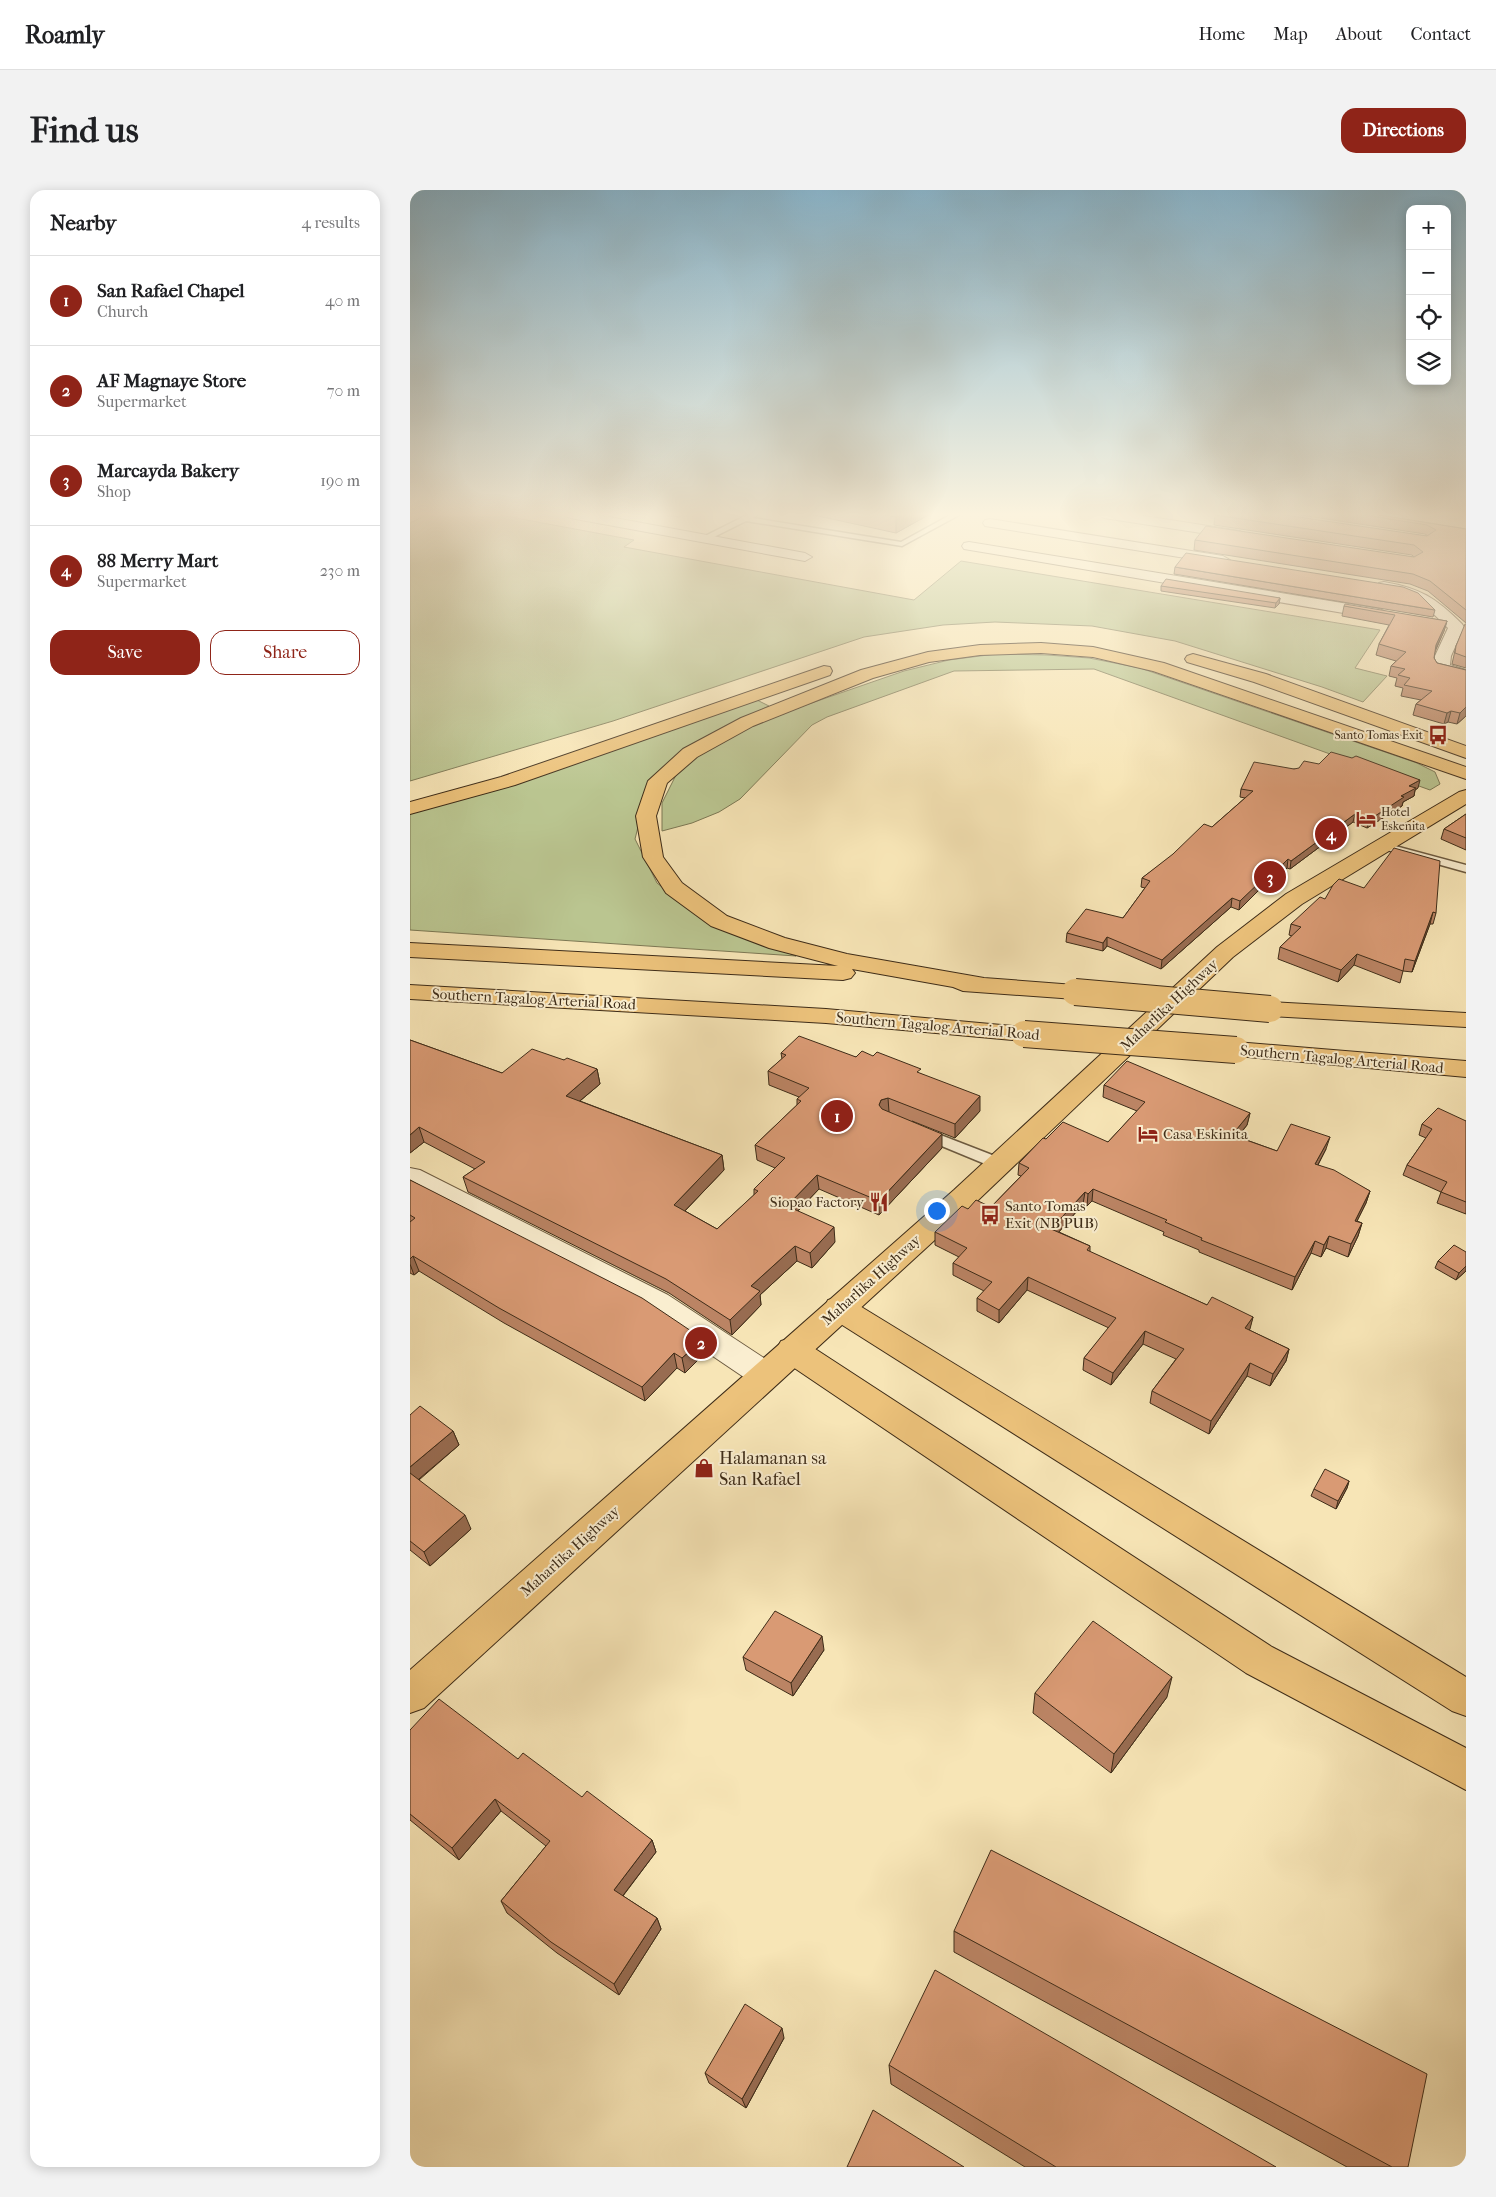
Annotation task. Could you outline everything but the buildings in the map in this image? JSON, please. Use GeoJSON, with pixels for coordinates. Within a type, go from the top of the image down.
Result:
{"type":"FeatureCollection","features":[{"type":"Feature","properties":{"kind":"highway"},"geometry":{"type":"LineString","coordinates":[[872,656],[971,636],[1029,635],[1096,640],[1158,651]]}},
{"type":"Feature","properties":{"kind":"highway"},"geometry":{"type":"LineString","coordinates":[[982,985],[846,961],[777,943],[719,921],[674,888],[653,857],[646,816],[658,781],[690,753],[746,722],[867,674],[928,657],[980,650],[1040,648],[1093,652],[1158,667],[1466,773]]}},
{"type":"Feature","properties":{"kind":"highway"},"geometry":{"type":"LineString","coordinates":[[1175,654],[1260,678],[1466,752]]}},
{"type":"Feature","properties":{"kind":"highway"},"geometry":{"type":"LineString","coordinates":[[410,808],[508,781],[837,667]]}},
{"type":"Feature","properties":{"kind":"highway","name":"Maharlika Highway"},"geometry":{"type":"LineString","coordinates":[[410,1695],[1000,1164],[1225,952],[1294,899],[1466,796]]}},
{"type":"Feature","properties":{"kind":"highway"},"geometry":{"type":"LineString","coordinates":[[410,950],[808,970],[1270,1009],[1466,1020]]}},
{"type":"Feature","properties":{"kind":"highway","name":"Southern Tagalog Arterial Road"},"geometry":{"type":"LineString","coordinates":[[410,992],[826,1016],[1024,1034],[1466,1069]]}},
{"type":"Feature","properties":{"kind":"highway"},"geometry":{"type":"LineString","coordinates":[[1334,1058],[1466,1082]]}},
{"type":"Feature","properties":{"kind":"highway"},"geometry":{"type":"LineString","coordinates":[[838,1308],[1466,1698]]}},
{"type":"Feature","properties":{"kind":"highway"},"geometry":{"type":"LineString","coordinates":[[792,1350],[1259,1660],[1466,1770]]}},
{"type":"Feature","properties":{"kind":"street"},"geometry":{"type":"LineString","coordinates":[[1332,606],[1397,617]]}},
{"type":"Feature","properties":{"kind":"street"},"geometry":{"type":"LineString","coordinates":[[1435,606],[1461,628]]}},
{"type":"Feature","properties":{"kind":"street"},"geometry":{"type":"LineString","coordinates":[[1427,622],[1461,628]]}},
{"type":"Feature","properties":{"kind":"street"},"geometry":{"type":"LineString","coordinates":[[1461,628],[1443,656],[1441,668],[1466,675]]}},
{"type":"Feature","properties":{"kind":"street"},"geometry":{"type":"LineString","coordinates":[[410,1177],[657,1303],[765,1375]]}},
{"type":"Feature","properties":{"kind":"lane"},"geometry":{"type":"LineString","coordinates":[[1384,846],[1466,869]]}},
{"type":"Feature","properties":{"kind":"lane"},"geometry":{"type":"LineString","coordinates":[[914,1130],[1000,1164]]}},
{"type":"Feature","properties":{"kind":"green space"},"geometry":{"type":"Polygon","coordinates":[[[410,606],[1236,606],[1380,630],[1355,668],[1387,676],[1363,702],[1322,687],[1175,641],[1092,626],[995,622],[943,625],[864,637],[613,721],[410,781],[410,606]]]}},
{"type":"Feature","properties":{"kind":"green space"},"geometry":{"type":"Polygon","coordinates":[[[996,654],[1089,658],[1140,668],[1417,763],[1435,772],[1440,784],[1430,790],[1094,669],[954,671],[827,717],[812,725],[740,799],[719,812],[692,823],[662,831],[662,803],[676,775],[695,754],[751,724],[904,671],[949,660],[996,654]]]}},
{"type":"Feature","properties":{"kind":"green space"},"geometry":{"type":"Polygon","coordinates":[[[757,700],[769,706],[699,741],[667,764],[655,778],[647,794],[635,839],[657,883],[704,920],[796,956],[410,930],[410,814],[757,700]]]}},
{"type":"Feature","properties":{"kind":"place","name":"Santo Tomas Exit"},"geometry":{"type":"Point","coordinates":[1438,735]}},
{"type":"Feature","properties":{"kind":"place","name":"Hotel Eskenita"},"geometry":{"type":"Point","coordinates":[1366,819]}},
{"type":"Feature","properties":{"kind":"place","name":"88 Merry Mart"},"geometry":{"type":"Point","coordinates":[1331,834]}},
{"type":"Feature","properties":{"kind":"place","name":"Marcayda Bakery"},"geometry":{"type":"Point","coordinates":[1270,877]}},
{"type":"Feature","properties":{"kind":"place","name":"San Rafael Chapel"},"geometry":{"type":"Point","coordinates":[837,1116]}},
{"type":"Feature","properties":{"kind":"place","name":"Casa Eskinita"},"geometry":{"type":"Point","coordinates":[1148,1134]}},
{"type":"Feature","properties":{"kind":"place","name":"Siopao Factory"},"geometry":{"type":"Point","coordinates":[879,1202]}},
{"type":"Feature","properties":{"kind":"place","name":"Santo Tomas Exit (NB PUB)"},"geometry":{"type":"Point","coordinates":[990,1215]}},
{"type":"Feature","properties":{"kind":"place","name":"AF Magnaye Store"},"geometry":{"type":"Point","coordinates":[701,1343]}},
{"type":"Feature","properties":{"kind":"place","name":"Halamanan sa San Rafael"},"geometry":{"type":"Point","coordinates":[704,1468]}}]}
